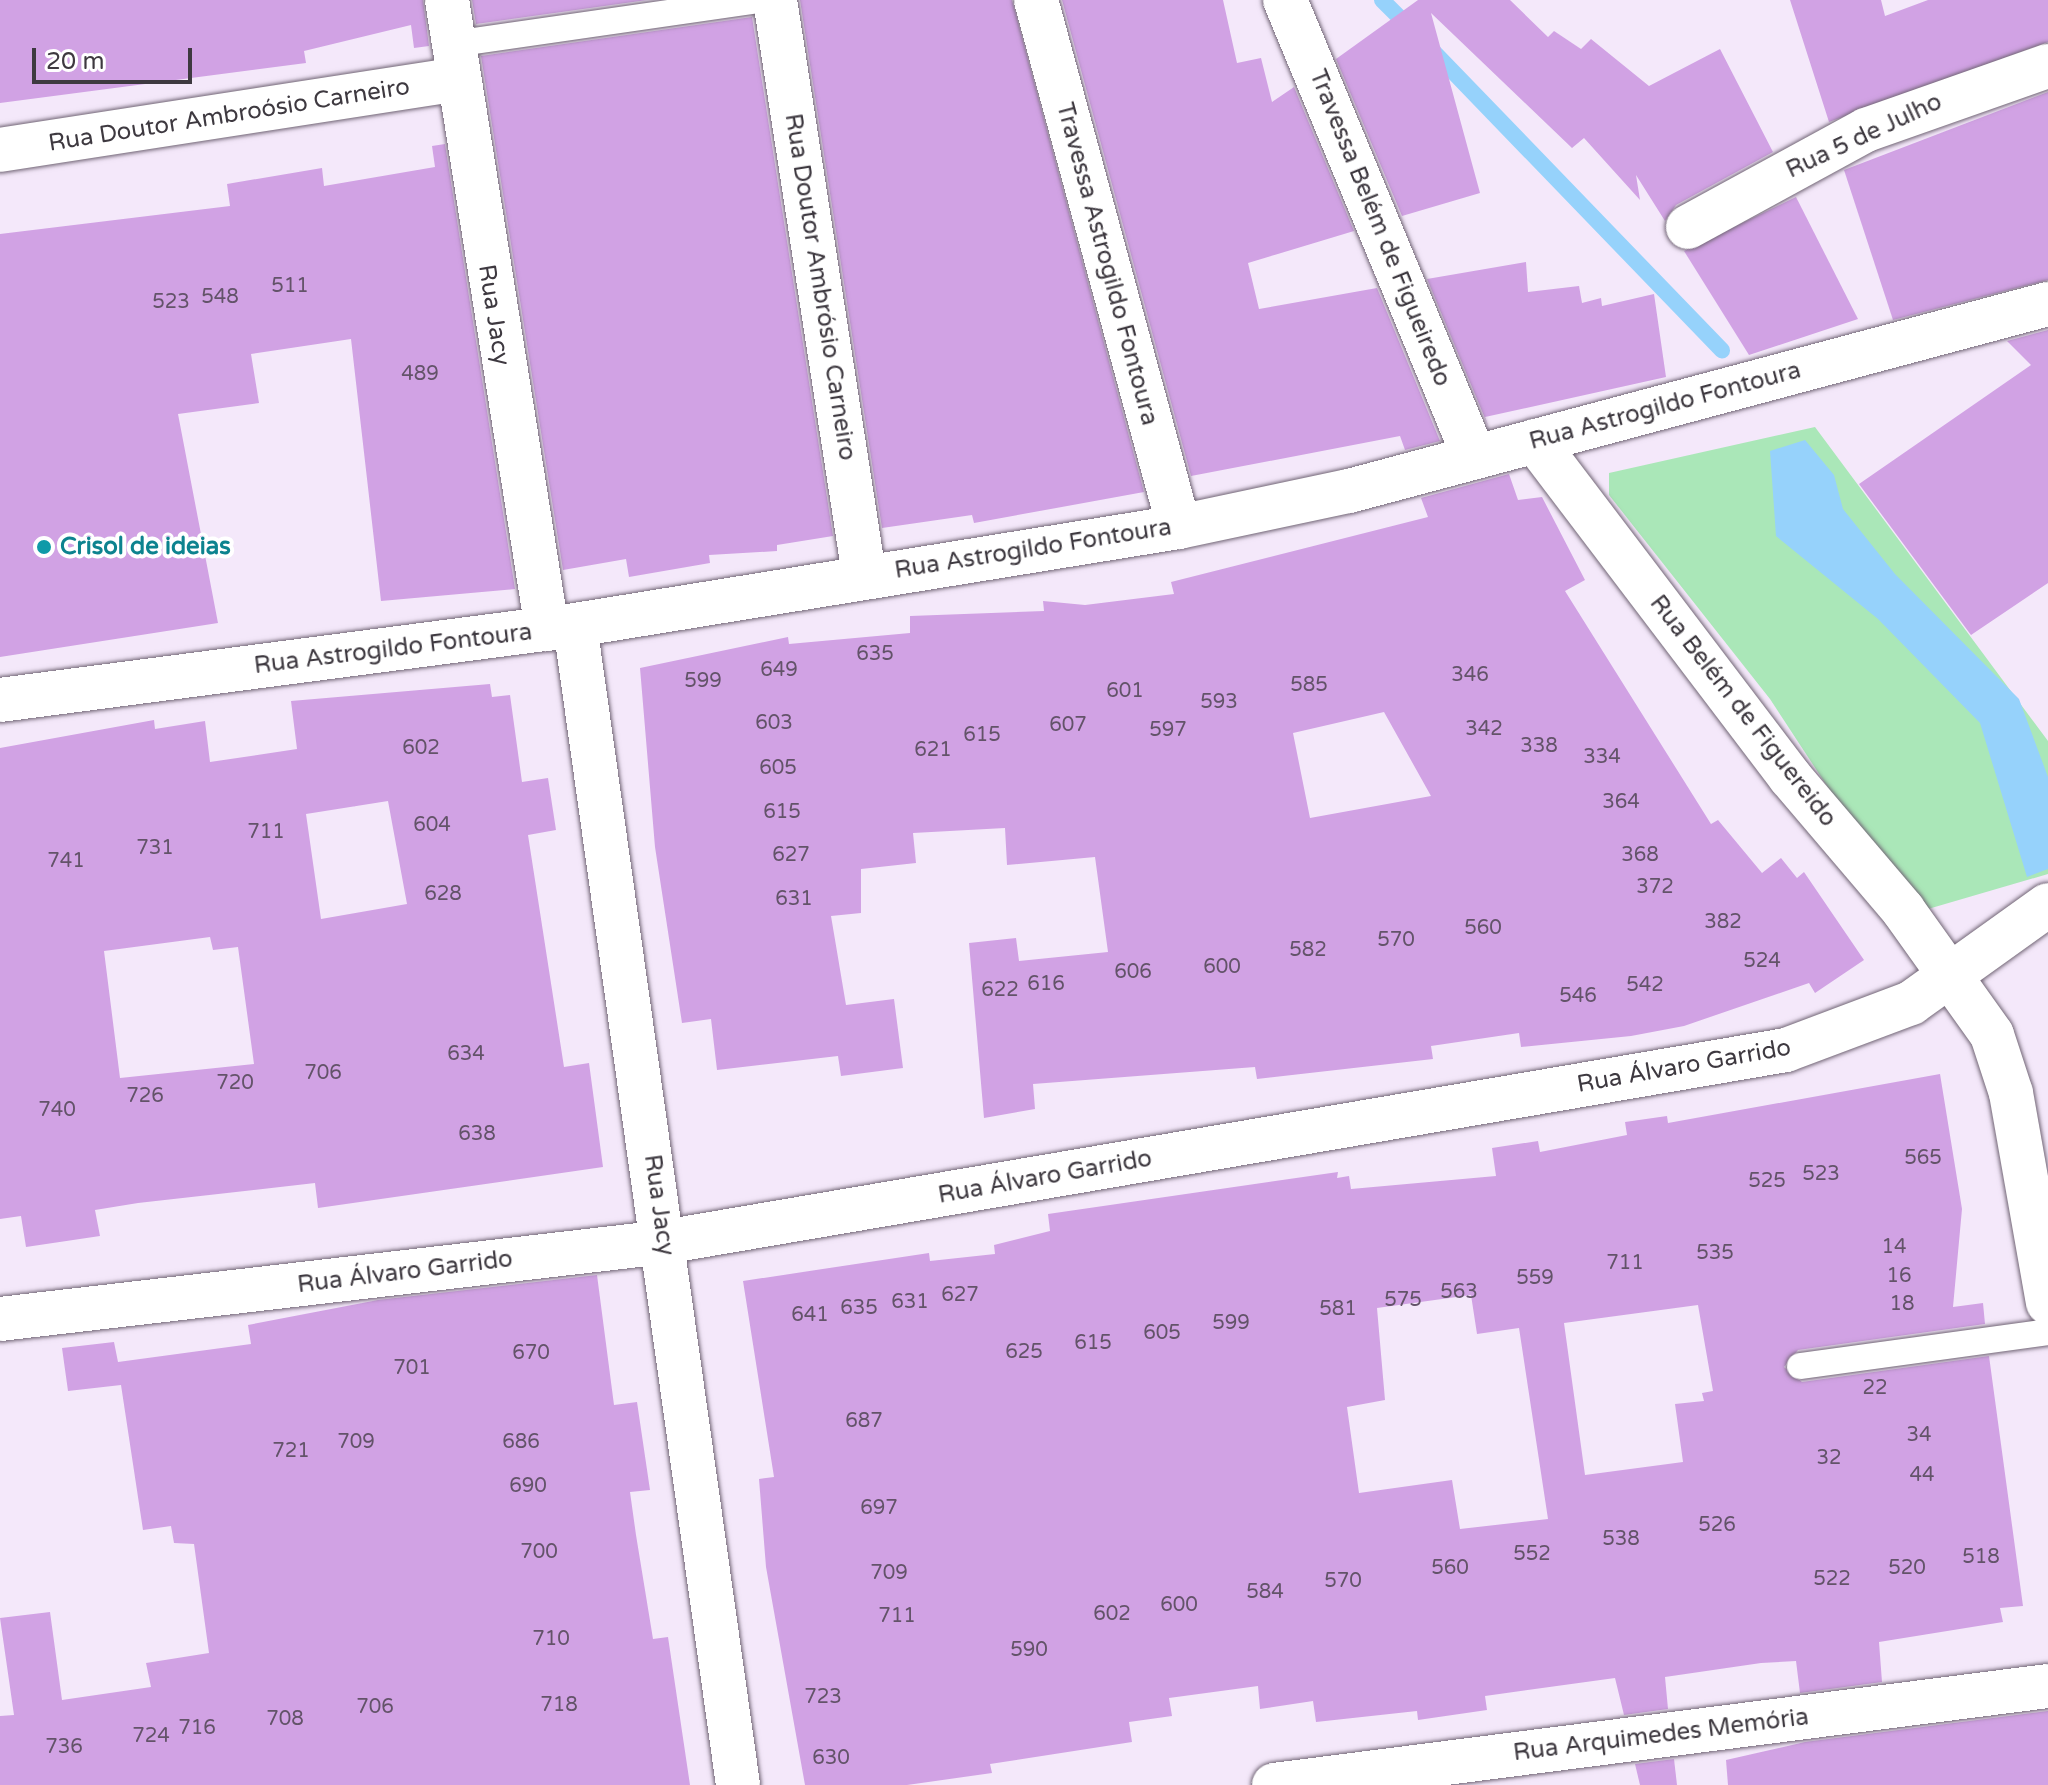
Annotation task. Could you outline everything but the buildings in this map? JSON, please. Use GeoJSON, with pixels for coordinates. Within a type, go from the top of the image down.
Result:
{"type":"FeatureCollection","features":[{"type":"Feature","properties":{"kind":"street","name":"Rua Jacy"},"geometry":{"type":"LineString","coordinates":[[447,0],[455,61],[561,627],[664,1242],[738,1785]]}},
{"type":"Feature","properties":{"kind":"street","name":"Rua Doutor Ambrósio Carneiro"},"geometry":{"type":"LineString","coordinates":[[775,0],[864,574]]}},
{"type":"Feature","properties":{"kind":"street","name":"Travessa Astrogildo Fontoura"},"geometry":{"type":"LineString","coordinates":[[1036,0],[1179,527]]}},
{"type":"Feature","properties":{"kind":"street","name":"Travessa Belém de Figueiredo"},"geometry":{"type":"LineString","coordinates":[[1285,0],[1474,457]]}},
{"type":"Feature","properties":{"kind":"street","name":"Rua Doutor Ambroósio Carneiro"},"geometry":{"type":"LineString","coordinates":[[0,150],[455,61]]}},
{"type":"Feature","properties":{"kind":"street","name":"Rua 5 de Julho"},"geometry":{"type":"LineString","coordinates":[[1688,227],[1866,130],[2048,66]]}},
{"type":"Feature","properties":{"kind":"street","name":"Rua Astrogildo Fontoura"},"geometry":{"type":"LineString","coordinates":[[0,700],[561,627],[864,574],[1179,527],[1474,457],[2048,304]]}},
{"type":"Feature","properties":{"kind":"street","name":"Rua Belém de Figuereido"},"geometry":{"type":"LineString","coordinates":[[1535,441],[1953,979],[1992,1035],[2011,1093],[2048,1303]]}},
{"type":"Feature","properties":{"kind":"street","name":"Rua Álvaro Garrido"},"geometry":{"type":"LineString","coordinates":[[0,1319],[664,1242],[1786,1050],[1911,1003],[1953,979],[1989,941],[2048,905]]}},
{"type":"Feature","properties":{"kind":"street","name":"Rua Arquimedes Memória"},"geometry":{"type":"LineString","coordinates":[[1274,1785],[2048,1686]]}},
{"type":"Feature","properties":{"kind":"lane"},"geometry":{"type":"LineString","coordinates":[[455,61],[759,0]]}},
{"type":"Feature","properties":{"kind":"lane"},"geometry":{"type":"LineString","coordinates":[[1800,1366],[2048,1332]]}},
{"type":"Feature","properties":{"kind":"green space"},"geometry":{"type":"Polygon","coordinates":[[[1815,427],[2048,741],[2048,874],[1928,909],[1901,899],[1770,699],[1609,495],[1609,473],[1815,427]]]}},
{"type":"Feature","properties":{"kind":"water"},"geometry":{"type":"Polygon","coordinates":[[[1805,440],[1834,475],[1843,509],[1895,574],[2019,699],[2048,777],[2048,869],[2027,877],[1980,723],[1878,619],[1776,536],[1770,451],[1805,440]]]}},
{"type":"Feature","properties":{"kind":"waterway"},"geometry":{"type":"LineString","coordinates":[[1382,0],[1412,30]]}},
{"type":"Feature","properties":{"kind":"waterway"},"geometry":{"type":"LineString","coordinates":[[1431,49],[1722,350]]}},
{"type":"Feature","properties":{"kind":"place","name":"Crisol de ideias"},"geometry":{"type":"Point","coordinates":[44,547]}}]}
